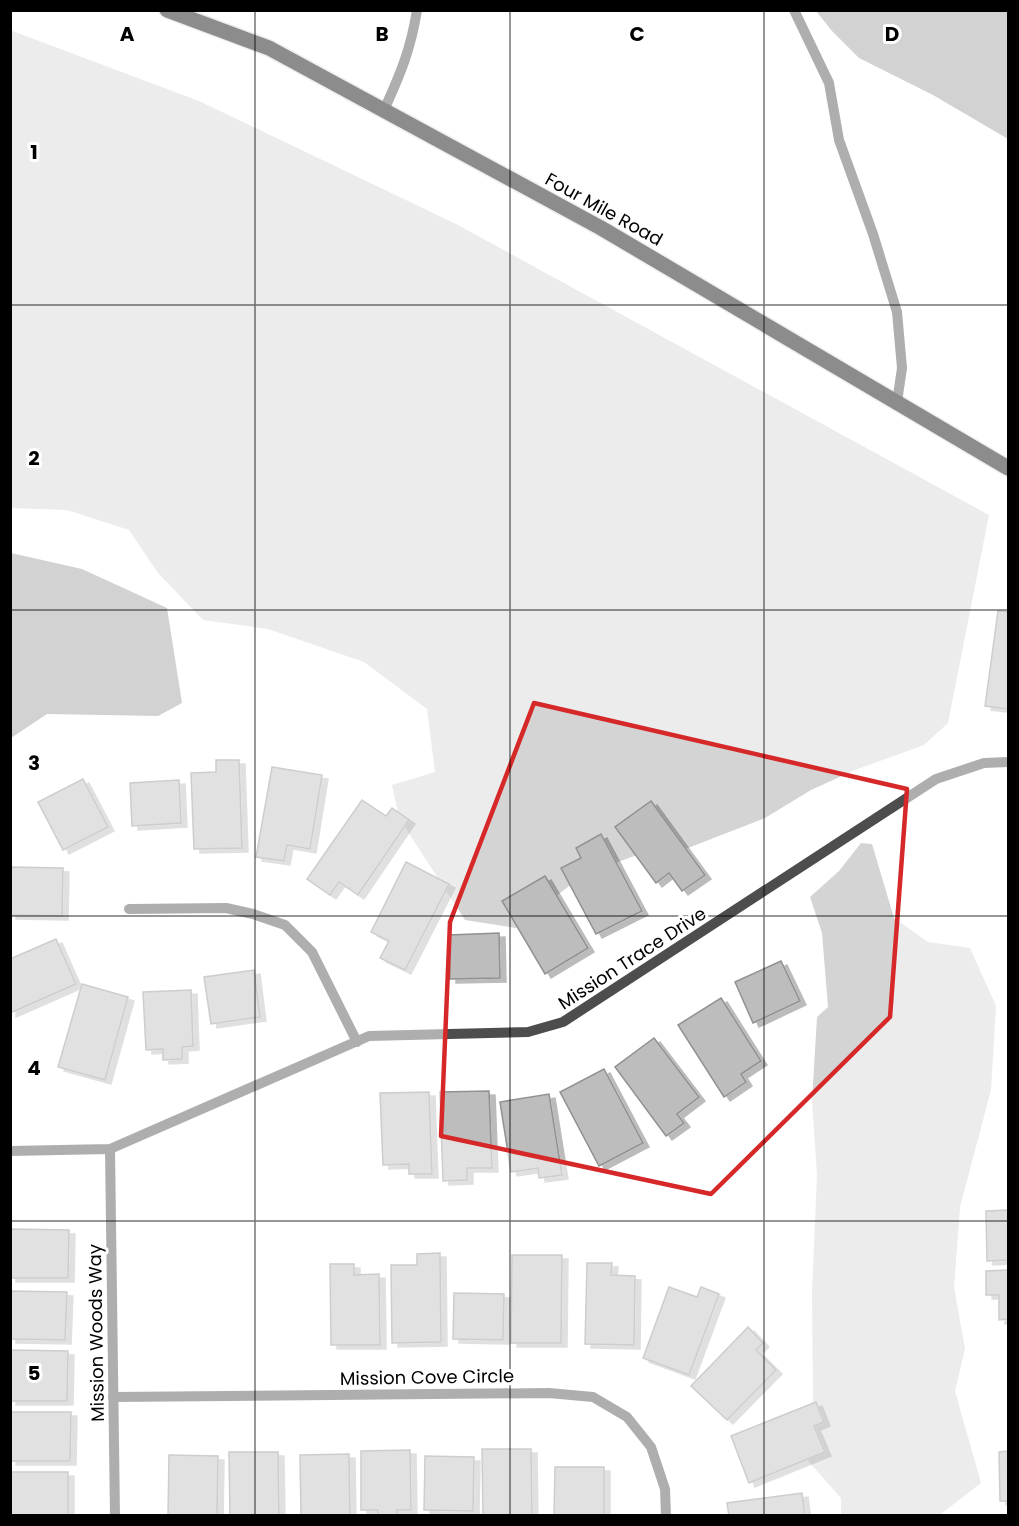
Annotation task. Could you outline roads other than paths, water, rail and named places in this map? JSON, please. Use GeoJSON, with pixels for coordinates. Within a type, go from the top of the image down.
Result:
{"type":"FeatureCollection","features":[{"type":"Feature","properties":{"kind":"main road","name":"Four Mile Road"},"geometry":{"type":"LineString","coordinates":[[167,10],[269,48],[601,228],[1008,468]]}},
{"type":"Feature","properties":{"kind":"street"},"geometry":{"type":"LineString","coordinates":[[384,110],[404,66],[417,10]]}},
{"type":"Feature","properties":{"kind":"street"},"geometry":{"type":"LineString","coordinates":[[794,10],[829,83],[839,140],[873,234],[897,312],[902,369],[897,402]]}},
{"type":"Feature","properties":{"kind":"street","name":"Mission Trace Drive"},"geometry":{"type":"LineString","coordinates":[[110,1149],[369,1036],[528,1032],[563,1022],[936,779],[984,763],[1008,762]]}},
{"type":"Feature","properties":{"kind":"street"},"geometry":{"type":"LineString","coordinates":[[129,909],[226,908],[285,925],[312,952],[357,1042]]}},
{"type":"Feature","properties":{"kind":"street"},"geometry":{"type":"LineString","coordinates":[[10,1150],[110,1149]]}},
{"type":"Feature","properties":{"kind":"street","name":"Mission Woods Way"},"geometry":{"type":"LineString","coordinates":[[110,1149],[114,1515]]}},
{"type":"Feature","properties":{"kind":"street","name":"Mission Cove Circle"},"geometry":{"type":"LineString","coordinates":[[113,1397],[549,1393],[594,1397],[627,1418],[651,1447],[665,1489],[666,1515]]}}]}
